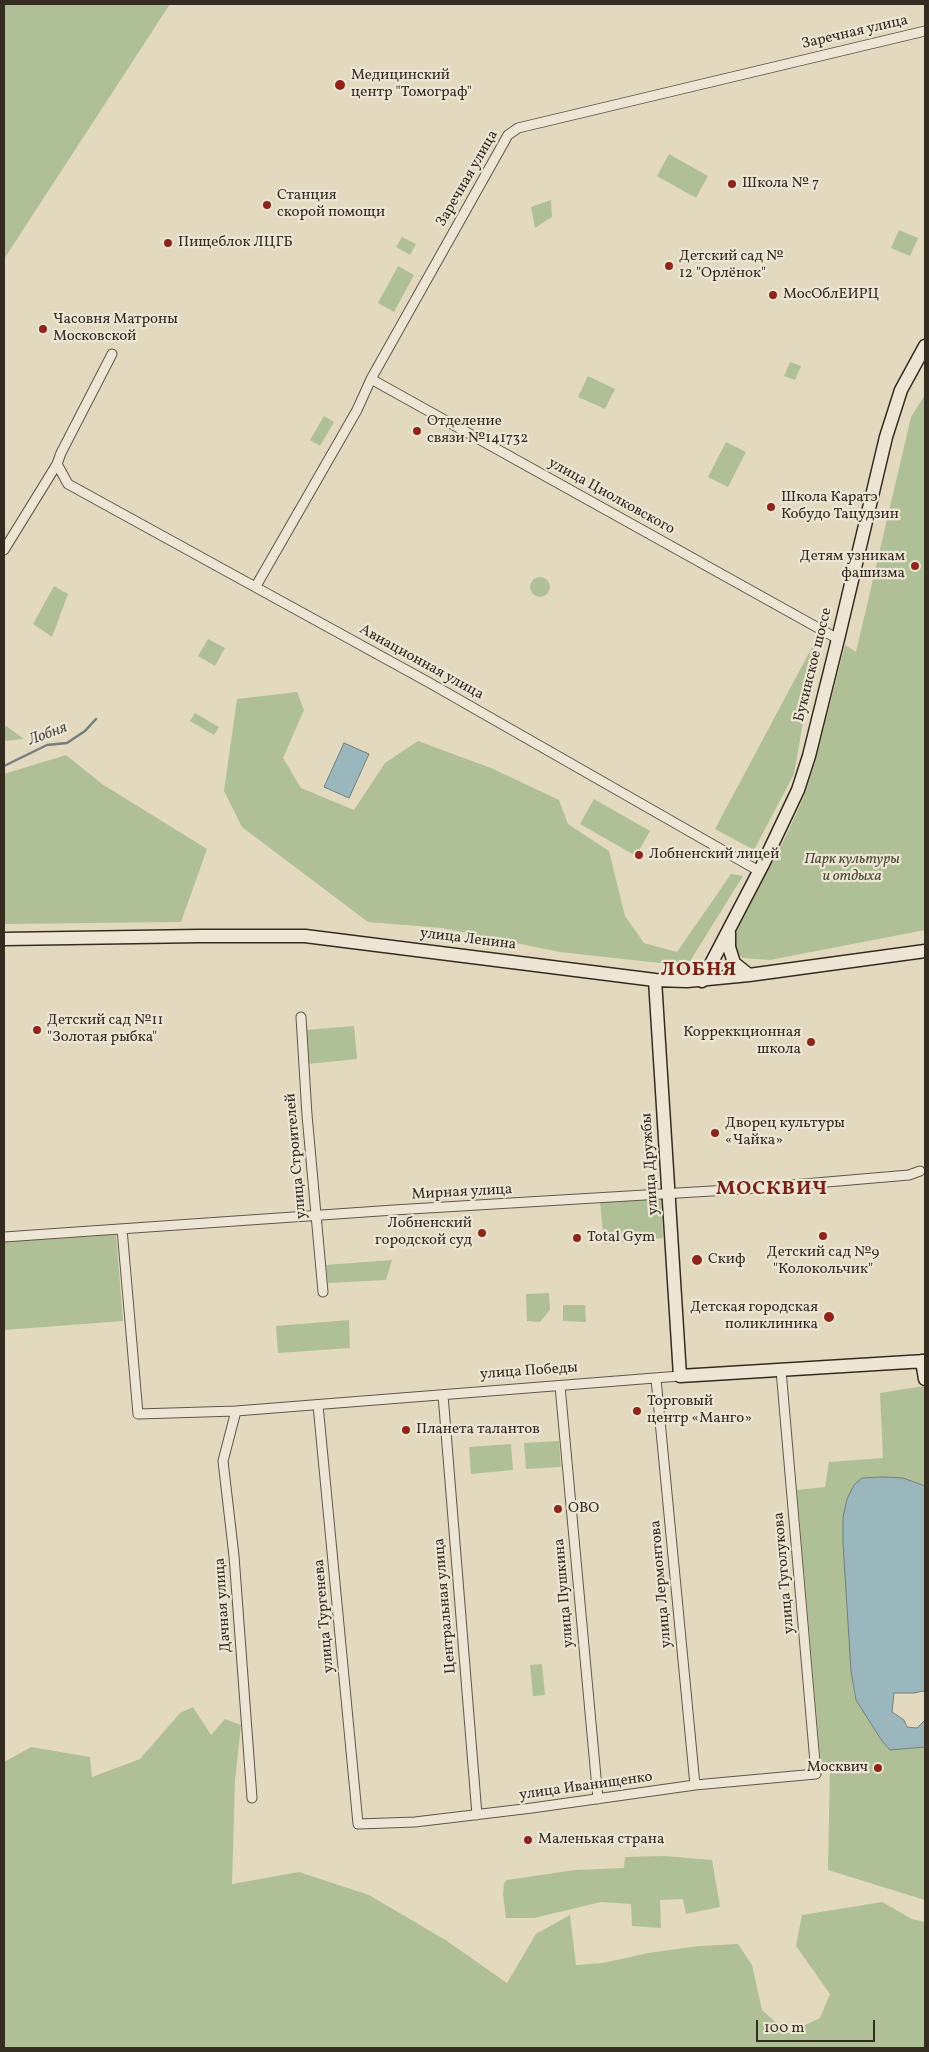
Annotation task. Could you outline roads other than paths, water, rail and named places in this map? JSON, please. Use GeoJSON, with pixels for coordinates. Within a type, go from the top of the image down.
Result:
{"type":"FeatureCollection","features":[{"type":"Feature","properties":{"kind":"main road","name":"Букинское шоссе"},"geometry":{"type":"LineString","coordinates":[[702,981],[759,871],[798,790],[838,639],[886,437],[901,390],[925,346]]}},
{"type":"Feature","properties":{"kind":"main road"},"geometry":{"type":"LineString","coordinates":[[729,930],[729,948],[734,963],[749,975]]}},
{"type":"Feature","properties":{"kind":"main road","name":"улица Ленина"},"geometry":{"type":"LineString","coordinates":[[4,939],[305,936],[656,980],[702,981],[925,951]]}},
{"type":"Feature","properties":{"kind":"main road","name":"улица Дружбы"},"geometry":{"type":"LineString","coordinates":[[656,980],[655,1000],[680,1376]]}},
{"type":"Feature","properties":{"kind":"main road"},"geometry":{"type":"LineString","coordinates":[[924,1361],[925,1379]]}},
{"type":"Feature","properties":{"kind":"main road","name":"улица Победы"},"geometry":{"type":"LineString","coordinates":[[680,1376],[924,1361]]}},
{"type":"Feature","properties":{"kind":"street","name":"Заречная улица"},"geometry":{"type":"LineString","coordinates":[[256,586],[357,410],[371,379],[508,135],[513,131],[925,31]]}},
{"type":"Feature","properties":{"kind":"street"},"geometry":{"type":"LineString","coordinates":[[4,550],[57,464],[60,452],[112,354]]}},
{"type":"Feature","properties":{"kind":"street","name":"улица Циолковского"},"geometry":{"type":"LineString","coordinates":[[371,379],[838,639]]}},
{"type":"Feature","properties":{"kind":"street","name":"Авиационная улица"},"geometry":{"type":"LineString","coordinates":[[57,464],[68,484],[428,682],[759,871]]}},
{"type":"Feature","properties":{"kind":"street","name":"улица Строителей"},"geometry":{"type":"LineString","coordinates":[[301,1017],[323,1292]]}},
{"type":"Feature","properties":{"kind":"street","name":"Мирная улица"},"geometry":{"type":"LineString","coordinates":[[4,1237],[745,1189],[909,1175],[920,1170]]}},
{"type":"Feature","properties":{"kind":"street","name":"улица Победы"},"geometry":{"type":"LineString","coordinates":[[122,1229],[138,1414],[236,1411],[656,1380],[680,1376]]}},
{"type":"Feature","properties":{"kind":"street","name":"улица Туголукова"},"geometry":{"type":"LineString","coordinates":[[781,1370],[816,1774]]}},
{"type":"Feature","properties":{"kind":"street","name":"улица Лермонтова"},"geometry":{"type":"LineString","coordinates":[[656,1380],[695,1785]]}},
{"type":"Feature","properties":{"kind":"street","name":"улица Пушкина"},"geometry":{"type":"LineString","coordinates":[[560,1386],[598,1799]]}},
{"type":"Feature","properties":{"kind":"street","name":"Центральная улица"},"geometry":{"type":"LineString","coordinates":[[444,1395],[477,1815]]}},
{"type":"Feature","properties":{"kind":"street","name":"улица Тургенева"},"geometry":{"type":"LineString","coordinates":[[318,1405],[333,1543],[358,1824]]}},
{"type":"Feature","properties":{"kind":"street","name":"Дачная улица"},"geometry":{"type":"LineString","coordinates":[[236,1411],[223,1461],[234,1556],[252,1798]]}},
{"type":"Feature","properties":{"kind":"street","name":"улица Иванищенко"},"geometry":{"type":"LineString","coordinates":[[358,1824],[415,1822],[695,1785],[816,1774]]}},
{"type":"Feature","properties":{"kind":"water"},"geometry":{"type":"Polygon","coordinates":[[[344,743],[369,754],[349,798],[324,787],[344,743]]]}},
{"type":"Feature","properties":{"kind":"water"},"geometry":{"type":"Polygon","coordinates":[[[862,1478],[903,1478],[925,1486],[925,1693],[923,1691],[894,1693],[892,1712],[904,1720],[907,1727],[917,1728],[925,1720],[925,1747],[890,1750],[882,1741],[856,1700],[851,1671],[843,1517],[847,1499],[854,1485],[862,1478]]]}},
{"type":"Feature","properties":{"kind":"waterway","name":"Лобня"},"geometry":{"type":"LineString","coordinates":[[4,766],[47,745],[67,743],[85,731],[96,719]]}},
{"type":"Feature","properties":{"kind":"place","name":"Медицинский центр \"Томограф\""},"geometry":{"type":"Point","coordinates":[340,85]}},
{"type":"Feature","properties":{"kind":"place","name":"Школа № 7"},"geometry":{"type":"Point","coordinates":[732,184]}},
{"type":"Feature","properties":{"kind":"place","name":"Станция скорой помощи"},"geometry":{"type":"Point","coordinates":[267,205]}},
{"type":"Feature","properties":{"kind":"place","name":"Пищеблок ЛЦГБ"},"geometry":{"type":"Point","coordinates":[168,243]}},
{"type":"Feature","properties":{"kind":"place","name":"Детский сад № 12 \"Орлёнок\""},"geometry":{"type":"Point","coordinates":[669,266]}},
{"type":"Feature","properties":{"kind":"place","name":"МосОблЕИРЦ"},"geometry":{"type":"Point","coordinates":[773,295]}},
{"type":"Feature","properties":{"kind":"place","name":"Часовня Матроны Московской"},"geometry":{"type":"Point","coordinates":[43,329]}},
{"type":"Feature","properties":{"kind":"place","name":"Отделение связи №141732"},"geometry":{"type":"Point","coordinates":[417,431]}},
{"type":"Feature","properties":{"kind":"place","name":"Школа Каратэ Кобудо Тацудзин"},"geometry":{"type":"Point","coordinates":[771,507]}},
{"type":"Feature","properties":{"kind":"place","name":"Детям узникам фашизма"},"geometry":{"type":"Point","coordinates":[915,566]}},
{"type":"Feature","properties":{"kind":"place","name":"Лобненский лицей"},"geometry":{"type":"Point","coordinates":[639,855]}},
{"type":"Feature","properties":{"kind":"place","name":"Детский сад №11 \"Золотая рыбка\""},"geometry":{"type":"Point","coordinates":[37,1030]}},
{"type":"Feature","properties":{"kind":"place","name":"Корреккционная школа"},"geometry":{"type":"Point","coordinates":[811,1042]}},
{"type":"Feature","properties":{"kind":"place","name":"Дворец культуры «Чайка»"},"geometry":{"type":"Point","coordinates":[715,1133]}},
{"type":"Feature","properties":{"kind":"place","name":"Лобненский городской суд"},"geometry":{"type":"Point","coordinates":[482,1233]}},
{"type":"Feature","properties":{"kind":"place","name":"Детский сад №9 \"Колокольчик\""},"geometry":{"type":"Point","coordinates":[823,1236]}},
{"type":"Feature","properties":{"kind":"place","name":"Total Gym"},"geometry":{"type":"Point","coordinates":[577,1238]}},
{"type":"Feature","properties":{"kind":"place","name":"Скиф"},"geometry":{"type":"Point","coordinates":[697,1260]}},
{"type":"Feature","properties":{"kind":"place","name":"Детская городская поликлиника"},"geometry":{"type":"Point","coordinates":[829,1317]}},
{"type":"Feature","properties":{"kind":"place","name":"Торговый центр «Манго»"},"geometry":{"type":"Point","coordinates":[637,1411]}},
{"type":"Feature","properties":{"kind":"place","name":"Планета талантов"},"geometry":{"type":"Point","coordinates":[406,1430]}},
{"type":"Feature","properties":{"kind":"place","name":"ОВО"},"geometry":{"type":"Point","coordinates":[558,1509]}},
{"type":"Feature","properties":{"kind":"place","name":"Москвич"},"geometry":{"type":"Point","coordinates":[878,1768]}},
{"type":"Feature","properties":{"kind":"place","name":"Маленькая страна"},"geometry":{"type":"Point","coordinates":[528,1840]}},
{"type":"Feature","properties":{"kind":"district","name":"ЛОБНЯ"},"geometry":{"type":"Point","coordinates":[699,971]}},
{"type":"Feature","properties":{"kind":"district","name":"МОСКВИЧ"},"geometry":{"type":"Point","coordinates":[772,1190]}},
{"type":"Feature","properties":{"kind":"park label","name":"Парк культуры и отдыха"},"geometry":{"type":"Point","coordinates":[852,868]}}]}
